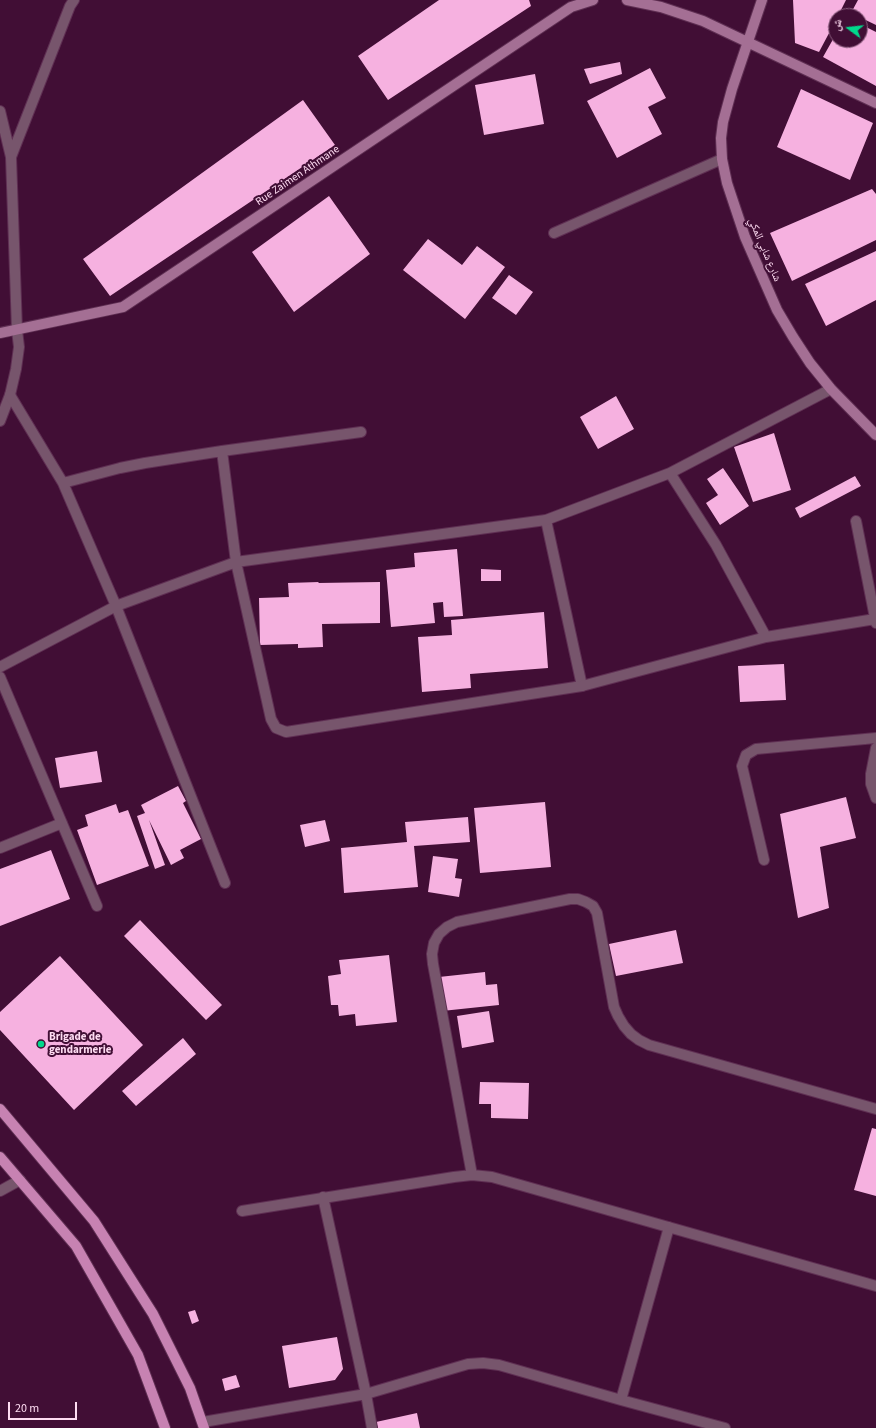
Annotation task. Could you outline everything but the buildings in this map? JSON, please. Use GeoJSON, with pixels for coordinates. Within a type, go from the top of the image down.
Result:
{"type":"FeatureCollection","features":[{"type":"Feature","properties":{"kind":"main road","name":"Rue Zaimen Athmane"},"geometry":{"type":"LineString","coordinates":[[0,333],[123,307],[571,7],[592,0]]}},
{"type":"Feature","properties":{"kind":"main road"},"geometry":{"type":"LineString","coordinates":[[627,0],[661,7],[703,21],[876,103]]}},
{"type":"Feature","properties":{"kind":"main road","name":"شارع شابي المكي"},"geometry":{"type":"LineString","coordinates":[[762,0],[749,43],[732,89],[723,122],[721,138],[722,159],[727,183],[744,236],[777,310],[810,363],[831,389],[876,435]]}},
{"type":"Feature","properties":{"kind":"main road"},"geometry":{"type":"LineString","coordinates":[[0,1109],[94,1220],[153,1314],[190,1388],[204,1425]]}},
{"type":"Feature","properties":{"kind":"main road"},"geometry":{"type":"LineString","coordinates":[[0,1157],[76,1246],[138,1355],[165,1428]]}},
{"type":"Feature","properties":{"kind":"street"},"geometry":{"type":"LineString","coordinates":[[11,157],[70,2]]}},
{"type":"Feature","properties":{"kind":"street"},"geometry":{"type":"LineString","coordinates":[[0,111],[11,157],[17,330],[19,347],[10,395],[0,421]]}},
{"type":"Feature","properties":{"kind":"street"},"geometry":{"type":"LineString","coordinates":[[554,233],[722,159]]}},
{"type":"Feature","properties":{"kind":"street"},"geometry":{"type":"LineString","coordinates":[[0,667],[116,606],[236,562],[546,520],[670,473],[831,389]]}},
{"type":"Feature","properties":{"kind":"street"},"geometry":{"type":"LineString","coordinates":[[10,395],[63,483],[116,606],[225,883]]}},
{"type":"Feature","properties":{"kind":"street"},"geometry":{"type":"LineString","coordinates":[[63,483],[120,468],[222,451],[361,432]]}},
{"type":"Feature","properties":{"kind":"street"},"geometry":{"type":"LineString","coordinates":[[222,451],[236,562],[271,719],[276,728],[286,732],[582,686],[766,637],[876,621],[856,521]]}},
{"type":"Feature","properties":{"kind":"street"},"geometry":{"type":"LineString","coordinates":[[670,473],[716,545],[766,637]]}},
{"type":"Feature","properties":{"kind":"street"},"geometry":{"type":"LineString","coordinates":[[546,520],[582,686]]}},
{"type":"Feature","properties":{"kind":"street"},"geometry":{"type":"LineString","coordinates":[[0,677],[2,689],[62,823],[97,906]]}},
{"type":"Feature","properties":{"kind":"street"},"geometry":{"type":"LineString","coordinates":[[764,860],[742,766],[746,755],[756,749],[876,738]]}},
{"type":"Feature","properties":{"kind":"street"},"geometry":{"type":"LineString","coordinates":[[876,748],[871,774],[871,784],[876,798]]}},
{"type":"Feature","properties":{"kind":"street"},"geometry":{"type":"LineString","coordinates":[[0,848],[62,823]]}},
{"type":"Feature","properties":{"kind":"street"},"geometry":{"type":"LineString","coordinates":[[472,1175],[433,964],[432,954],[434,943],[439,934],[447,927],[457,922],[570,899],[578,899],[586,902],[593,906],[597,913],[614,1007],[624,1026],[639,1040],[649,1045],[876,1109]]}},
{"type":"Feature","properties":{"kind":"street"},"geometry":{"type":"LineString","coordinates":[[242,1211],[454,1176],[472,1175],[492,1177],[876,1286]]}},
{"type":"Feature","properties":{"kind":"street"},"geometry":{"type":"LineString","coordinates":[[0,1191],[20,1180]]}},
{"type":"Feature","properties":{"kind":"street"},"geometry":{"type":"LineString","coordinates":[[323,1198],[366,1394],[372,1428]]}},
{"type":"Feature","properties":{"kind":"street"},"geometry":{"type":"LineString","coordinates":[[621,1400],[669,1227]]}},
{"type":"Feature","properties":{"kind":"street"},"geometry":{"type":"LineString","coordinates":[[204,1425],[366,1394],[468,1364],[483,1363],[499,1365],[725,1428]]}},
{"type":"Feature","properties":{"kind":"place","name":"Brigade de gendarmerie"},"geometry":{"type":"Point","coordinates":[41,1044]}}]}
